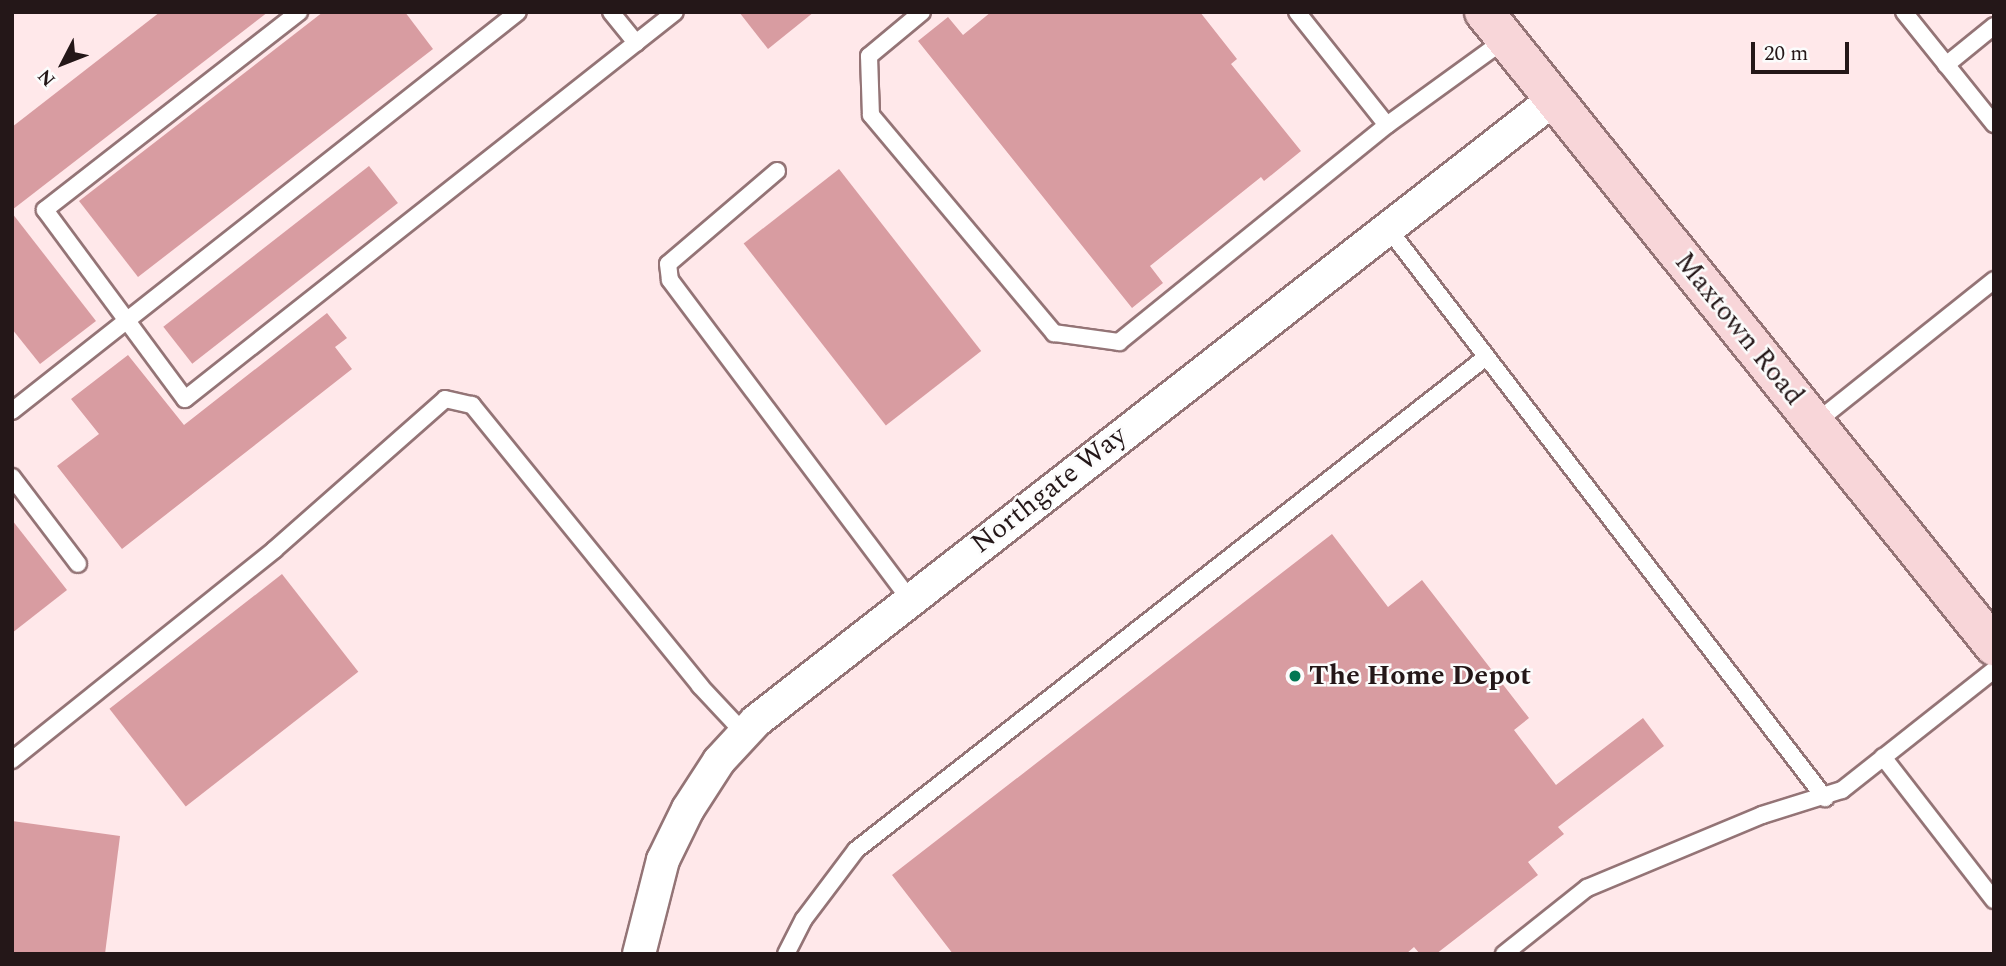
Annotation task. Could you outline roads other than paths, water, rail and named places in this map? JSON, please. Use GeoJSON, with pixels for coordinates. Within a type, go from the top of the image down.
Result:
{"type":"FeatureCollection","features":[{"type":"Feature","properties":{"kind":"main road","name":"Maxtown Road"},"geometry":{"type":"LineString","coordinates":[[1495,26],[1994,646]]}},
{"type":"Feature","properties":{"kind":"street","name":"Northgate Way"},"geometry":{"type":"LineString","coordinates":[[639,954],[663,860],[688,809],[744,733],[793,688],[1554,99]]}},
{"type":"Feature","properties":{"kind":"lane"},"geometry":{"type":"LineString","coordinates":[[299,12],[45,210],[185,399],[675,12]]}},
{"type":"Feature","properties":{"kind":"lane"},"geometry":{"type":"LineString","coordinates":[[12,411],[518,12]]}},
{"type":"Feature","properties":{"kind":"lane"},"geometry":{"type":"LineString","coordinates":[[611,12],[636,43]]}},
{"type":"Feature","properties":{"kind":"lane"},"geometry":{"type":"LineString","coordinates":[[922,12],[869,56],[871,115],[1054,333],[1119,342],[1387,125],[1495,26]]}},
{"type":"Feature","properties":{"kind":"lane"},"geometry":{"type":"LineString","coordinates":[[1297,12],[1387,125]]}},
{"type":"Feature","properties":{"kind":"lane"},"geometry":{"type":"LineString","coordinates":[[1904,12],[1994,124]]}},
{"type":"Feature","properties":{"kind":"lane"},"geometry":{"type":"LineString","coordinates":[[1946,65],[1994,26]]}},
{"type":"Feature","properties":{"kind":"lane"},"geometry":{"type":"LineString","coordinates":[[777,171],[668,264],[670,279],[909,598]]}},
{"type":"Feature","properties":{"kind":"lane"},"geometry":{"type":"LineString","coordinates":[[1387,227],[1825,798]]}},
{"type":"Feature","properties":{"kind":"lane"},"geometry":{"type":"LineString","coordinates":[[1815,423],[1994,280]]}},
{"type":"Feature","properties":{"kind":"lane"},"geometry":{"type":"LineString","coordinates":[[786,954],[804,919],[856,850],[1486,357]]}},
{"type":"Feature","properties":{"kind":"lane"},"geometry":{"type":"LineString","coordinates":[[12,760],[274,550],[446,399],[472,405],[700,686],[744,733]]}},
{"type":"Feature","properties":{"kind":"lane"},"geometry":{"type":"LineString","coordinates":[[12,477],[78,564]]}},
{"type":"Feature","properties":{"kind":"lane"},"geometry":{"type":"LineString","coordinates":[[1504,954],[1587,888],[1762,815],[1825,798],[1842,790],[1994,670]]}},
{"type":"Feature","properties":{"kind":"lane"},"geometry":{"type":"LineString","coordinates":[[1884,757],[1994,900]]}},
{"type":"Feature","properties":{"kind":"place","name":"The Home Depot"},"geometry":{"type":"Point","coordinates":[1295,676]}}]}
